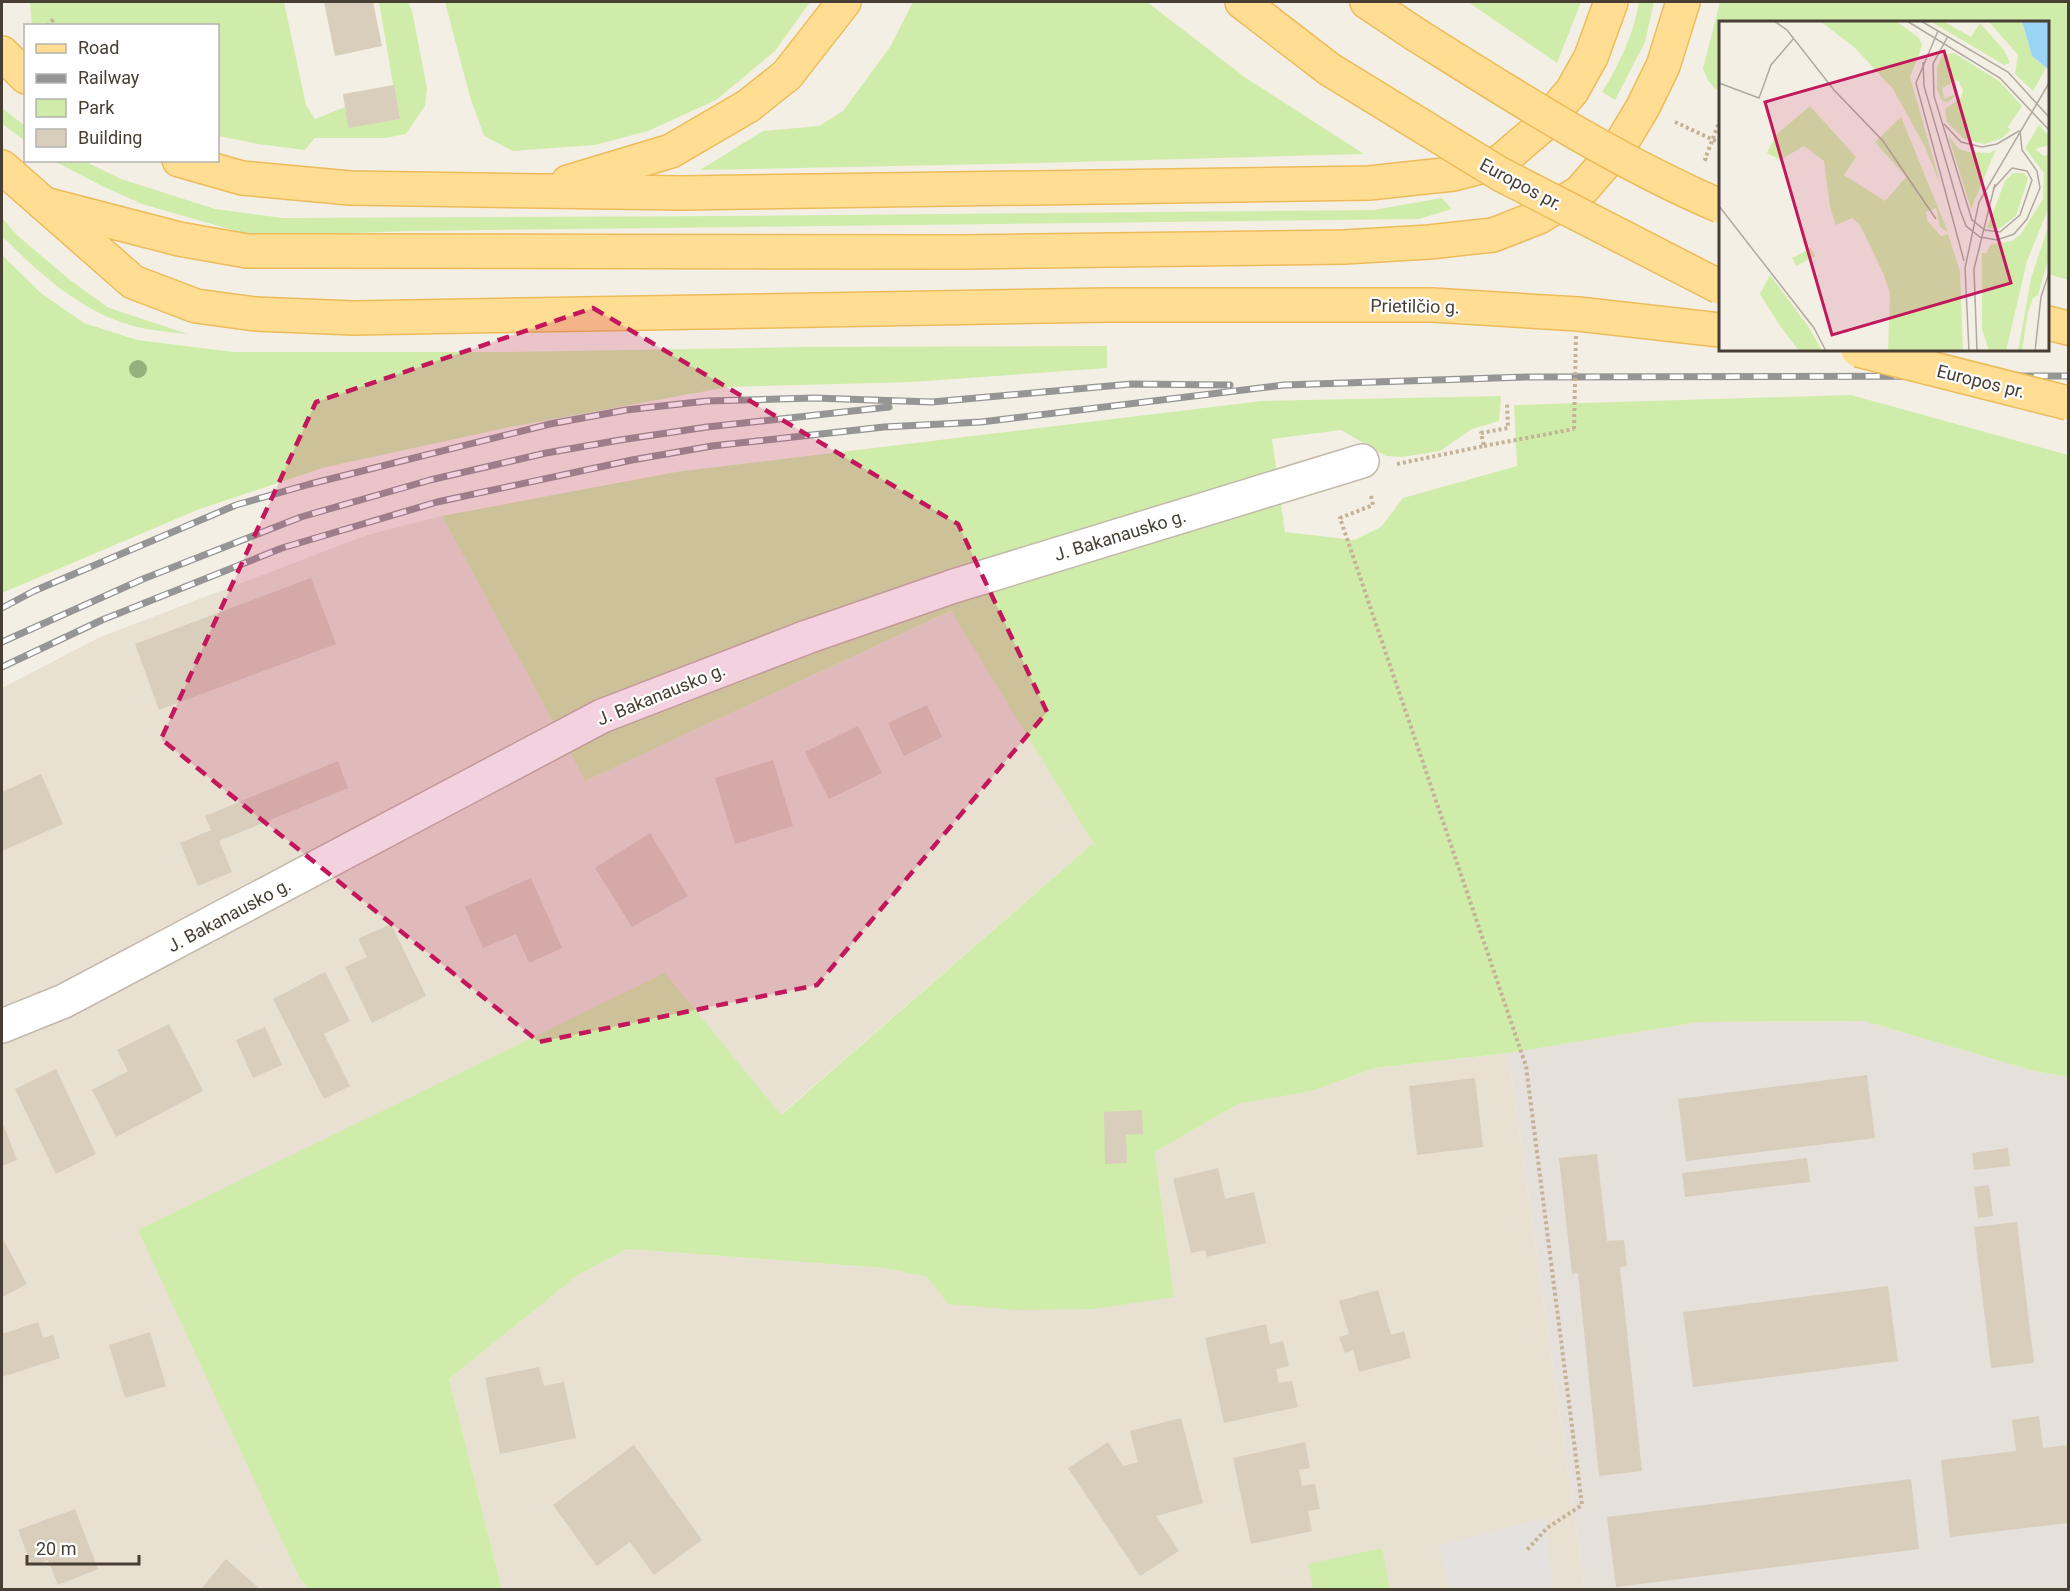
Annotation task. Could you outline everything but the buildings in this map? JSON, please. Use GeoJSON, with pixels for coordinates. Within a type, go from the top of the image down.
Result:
{"type":"FeatureCollection","features":[{"type":"Feature","properties":{"kind":"main road"},"geometry":{"type":"LineString","coordinates":[[540,190],[671,151],[729,118],[787,75],[844,2]]}},
{"type":"Feature","properties":{"kind":"main road","name":"Europos pr."},"geometry":{"type":"LineString","coordinates":[[1242,2],[1329,69],[1500,174],[1719,286]]}},
{"type":"Feature","properties":{"kind":"main road"},"geometry":{"type":"LineString","coordinates":[[1368,2],[1527,104],[1675,185],[1719,206]]}},
{"type":"Feature","properties":{"kind":"main road"},"geometry":{"type":"LineString","coordinates":[[186,162],[242,178],[350,188],[682,193],[1357,183],[1453,174],[1500,162],[1543,125],[1572,91],[1591,57],[1611,2]]}},
{"type":"Feature","properties":{"kind":"main road"},"geometry":{"type":"LineString","coordinates":[[44,204],[179,239],[247,251],[962,252],[1332,247],[1429,242],[1492,235],[1539,217],[1580,192],[1619,147],[1643,107],[1663,66],[1683,2]]}},
{"type":"Feature","properties":{"kind":"main road"},"geometry":{"type":"LineString","coordinates":[[2,53],[24,75]]}},
{"type":"Feature","properties":{"kind":"main road","name":"Prietilčio g."},"geometry":{"type":"LineString","coordinates":[[2,167],[133,282],[196,306],[255,314],[354,318],[1109,305],[1432,305],[1578,314],[1719,330]]}},
{"type":"Feature","properties":{"kind":"main road"},"geometry":{"type":"LineString","coordinates":[[2049,323],[2068,328]]}},
{"type":"Feature","properties":{"kind":"main road","name":"Europos pr."},"geometry":{"type":"LineString","coordinates":[[1862,351],[2068,403]]}},
{"type":"Feature","properties":{"kind":"street","name":"J. Bakanausko g."},"geometry":{"type":"LineString","coordinates":[[2,1026],[64,1001],[602,716],[807,637],[954,586],[1362,461]]}},
{"type":"Feature","properties":{"kind":"path"},"geometry":{"type":"LineString","coordinates":[[49,24],[54,19]]}},
{"type":"Feature","properties":{"kind":"path"},"geometry":{"type":"LineString","coordinates":[[1643,107],[1719,143]]}},
{"type":"Feature","properties":{"kind":"path"},"geometry":{"type":"LineString","coordinates":[[1705,159],[1719,123]]}},
{"type":"Feature","properties":{"kind":"path"},"geometry":{"type":"LineString","coordinates":[[1526,1551],[1546,1528],[1582,1504],[1526,1066],[1340,518],[1373,505],[1362,461],[1392,465],[1574,429],[1576,333]]}},
{"type":"Feature","properties":{"kind":"path"},"geometry":{"type":"LineString","coordinates":[[1484,446],[1481,433],[1508,428],[1507,403]]}},
{"type":"Feature","properties":{"kind":"highlighted area"},"geometry":{"type":"Polygon","coordinates":[[[593,308],[958,524],[1047,712],[817,985],[539,1042],[161,739],[316,402],[593,308]]]}},
{"type":"Feature","properties":{"kind":"shaded area"},"geometry":{"type":"Polygon","coordinates":[[[442,516],[585,781],[952,611],[1093,843],[780,1115],[665,974],[300,1579],[308,1589],[2,1590],[2,688],[100,637],[367,535],[442,516]]]}},
{"type":"Feature","properties":{"kind":"shaded area"},"geometry":{"type":"Polygon","coordinates":[[[1864,1021],[2034,1071],[2068,1077],[2068,1589],[1585,1589],[1508,1053],[1699,1022],[1864,1021]]]}},
{"type":"Feature","properties":{"kind":"shaded area"},"geometry":{"type":"Polygon","coordinates":[[[1508,1053],[1585,1589],[502,1589],[449,1379],[578,1275],[627,1249],[884,1268],[927,1277],[949,1304],[1174,1297],[1155,1152],[1238,1104],[1312,1091],[1375,1068],[1508,1053]]]}},
{"type":"Feature","properties":{"kind":"shaded area"},"geometry":{"type":"Polygon","coordinates":[[[1545,1518],[1553,1589],[1450,1589],[1439,1546],[1545,1518]]]}},
{"type":"Feature","properties":{"kind":"green space"},"geometry":{"type":"Polygon","coordinates":[[[30,2],[284,2],[306,105],[315,119],[345,107],[348,127],[399,119],[379,2],[408,2],[412,11],[427,88],[425,106],[406,134],[385,138],[315,138],[305,150],[219,136],[219,24],[32,24],[30,2]]]}},
{"type":"Feature","properties":{"kind":"green space"},"geometry":{"type":"Polygon","coordinates":[[[445,2],[810,2],[775,51],[716,100],[648,131],[595,145],[513,151],[484,136],[470,97],[445,2]]]}},
{"type":"Feature","properties":{"kind":"green space"},"geometry":{"type":"Polygon","coordinates":[[[913,2],[1147,2],[1246,78],[1364,154],[700,170],[763,131],[819,126],[843,111],[890,47],[913,2]]]}},
{"type":"Feature","properties":{"kind":"green space"},"geometry":{"type":"Polygon","coordinates":[[[1468,2],[1581,2],[1557,63],[1468,2]]]}},
{"type":"Feature","properties":{"kind":"green space"},"geometry":{"type":"Polygon","coordinates":[[[1639,2],[1654,2],[1645,42],[1615,100],[1602,92],[1625,48],[1639,2]]]}},
{"type":"Feature","properties":{"kind":"green space"},"geometry":{"type":"Polygon","coordinates":[[[1720,2],[2068,2],[2068,280],[2049,274],[2049,21],[1719,21],[1719,91],[1708,80],[1703,69],[1720,2]]]}},
{"type":"Feature","properties":{"kind":"green space"},"geometry":{"type":"Polygon","coordinates":[[[2,108],[24,125],[24,140],[2,124],[2,108]]]}},
{"type":"Feature","properties":{"kind":"green space"},"geometry":{"type":"Polygon","coordinates":[[[56,162],[86,162],[121,179],[215,209],[283,218],[1373,210],[1442,198],[1452,209],[1419,219],[410,231],[302,235],[243,233],[142,204],[56,162]]]}},
{"type":"Feature","properties":{"kind":"green space"},"geometry":{"type":"Polygon","coordinates":[[[2,218],[18,236],[70,280],[109,308],[188,334],[137,327],[117,321],[80,302],[47,278],[2,236],[2,218]]]}},
{"type":"Feature","properties":{"kind":"green space"},"geometry":{"type":"Polygon","coordinates":[[[2,255],[42,294],[84,323],[137,340],[234,352],[502,352],[802,347],[1107,346],[1107,368],[912,382],[728,387],[510,427],[326,467],[197,510],[2,593],[2,255]]]}},
{"type":"Feature","properties":{"kind":"green space"},"geometry":{"type":"Polygon","coordinates":[[[1851,395],[2068,455],[2068,1077],[2034,1071],[1864,1021],[1699,1022],[1508,1053],[1375,1068],[1312,1091],[1238,1104],[1155,1152],[1174,1297],[1094,1309],[1016,1310],[948,1304],[927,1277],[884,1268],[627,1249],[578,1275],[449,1379],[502,1589],[308,1589],[300,1579],[138,1230],[665,973],[781,1115],[1093,843],[951,611],[585,781],[442,516],[676,472],[1262,401],[1501,396],[1499,421],[1472,429],[1440,451],[1402,457],[1386,456],[1341,430],[1272,439],[1285,532],[1354,540],[1381,527],[1403,498],[1517,466],[1514,405],[1851,395]]]}},
{"type":"Feature","properties":{"kind":"green space"},"geometry":{"type":"Polygon","coordinates":[[[1382,1548],[1390,1589],[1313,1589],[1308,1564],[1382,1548]]]}},
{"type":"Feature","properties":{"kind":"railway"},"geometry":{"type":"LineString","coordinates":[[2,667],[102,620],[282,548],[437,502],[632,460],[712,446],[884,427],[981,422],[1284,385],[1527,377],[2068,376]]}},
{"type":"Feature","properties":{"kind":"railway"},"geometry":{"type":"LineString","coordinates":[[2,608],[34,591],[236,505],[310,484],[550,424],[626,410],[707,401],[814,398],[932,402],[1131,384],[1230,385]]}},
{"type":"Feature","properties":{"kind":"railway"},"geometry":{"type":"LineString","coordinates":[[2,642],[143,579],[301,517],[430,480],[546,453],[620,440],[707,427],[889,407]]}}]}
